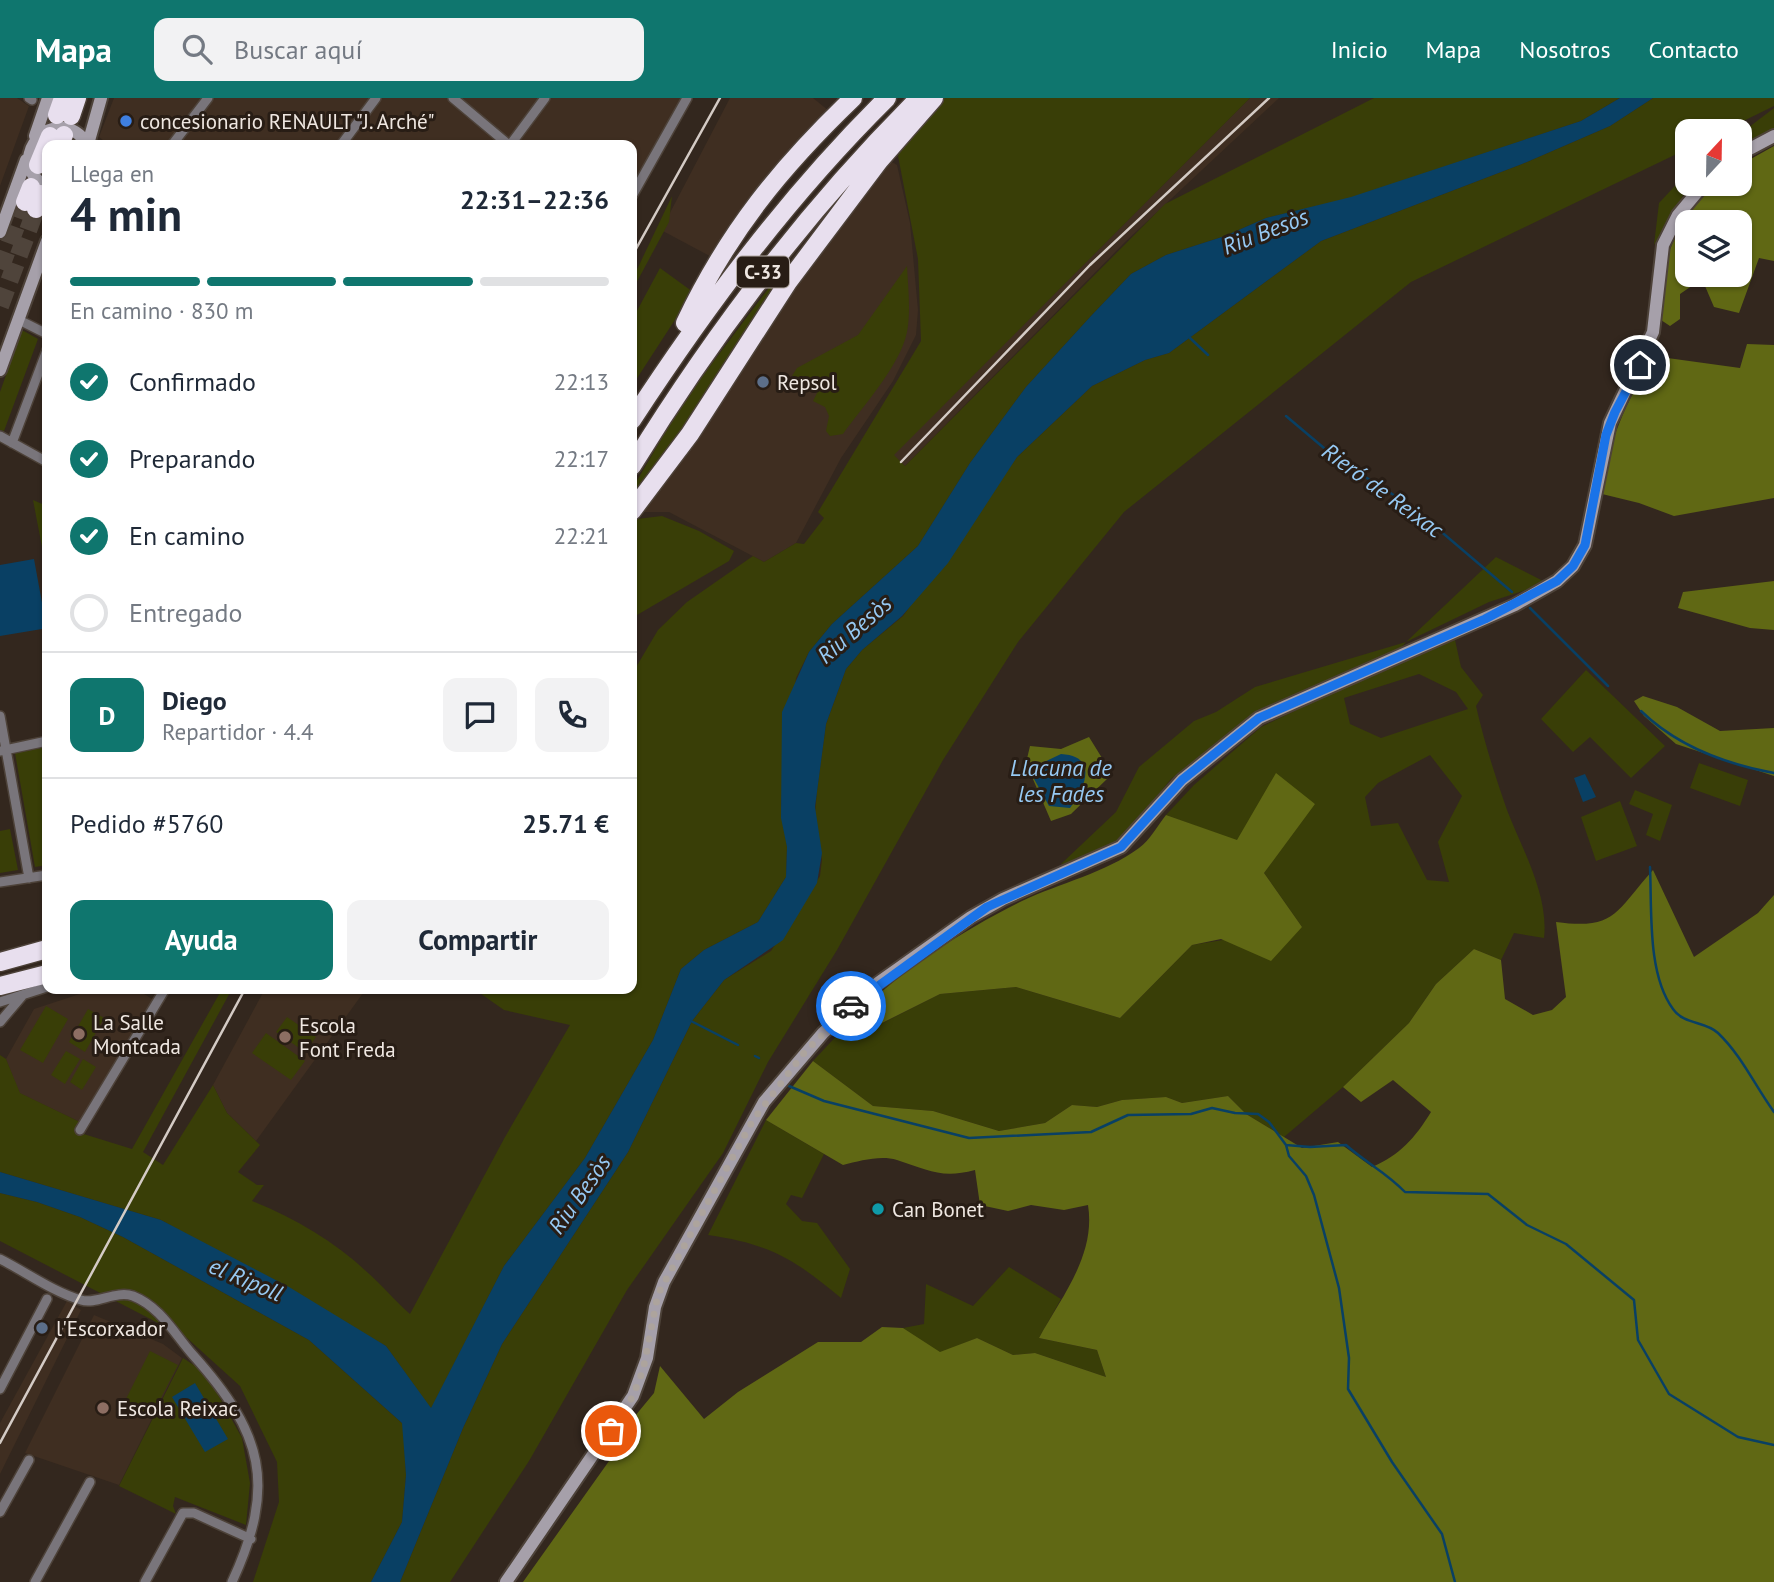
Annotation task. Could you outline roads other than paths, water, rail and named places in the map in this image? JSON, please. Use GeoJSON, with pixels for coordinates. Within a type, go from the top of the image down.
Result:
{"type":"FeatureCollection","features":[{"type":"Feature","properties":{"kind":"highway"},"geometry":{"type":"LineString","coordinates":[[64,110],[77,98]]}},
{"type":"Feature","properties":{"kind":"highway"},"geometry":{"type":"LineString","coordinates":[[661,376],[703,286],[737,228],[787,166],[853,98]]}},
{"type":"Feature","properties":{"kind":"highway","name":"C-33"},"geometry":{"type":"LineString","coordinates":[[637,413],[710,303],[768,228],[887,98]]}},
{"type":"Feature","properties":{"kind":"highway","name":"C-33"},"geometry":{"type":"LineString","coordinates":[[637,458],[699,359],[790,238],[919,98]]}},
{"type":"Feature","properties":{"kind":"highway"},"geometry":{"type":"LineString","coordinates":[[637,504],[690,434],[788,282],[872,170],[934,98]]}},
{"type":"Feature","properties":{"kind":"highway"},"geometry":{"type":"LineString","coordinates":[[32,162],[42,150]]}},
{"type":"Feature","properties":{"kind":"highway"},"geometry":{"type":"LineString","coordinates":[[0,962],[42,950]]}},
{"type":"Feature","properties":{"kind":"highway"},"geometry":{"type":"LineString","coordinates":[[0,986],[42,975]]}},
{"type":"Feature","properties":{"kind":"street"},"geometry":{"type":"LineString","coordinates":[[48,98],[52,138]]}},
{"type":"Feature","properties":{"kind":"street"},"geometry":{"type":"LineString","coordinates":[[89,140],[101,98]]}},
{"type":"Feature","properties":{"kind":"street"},"geometry":{"type":"LineString","coordinates":[[176,140],[208,98]]}},
{"type":"Feature","properties":{"kind":"street"},"geometry":{"type":"LineString","coordinates":[[345,140],[376,98]]}},
{"type":"Feature","properties":{"kind":"street"},"geometry":{"type":"LineString","coordinates":[[453,98],[503,140]]}},
{"type":"Feature","properties":{"kind":"street"},"geometry":{"type":"LineString","coordinates":[[513,140],[545,98]]}},
{"type":"Feature","properties":{"kind":"street"},"geometry":{"type":"LineString","coordinates":[[637,187],[687,98]]}},
{"type":"Feature","properties":{"kind":"street"},"geometry":{"type":"LineString","coordinates":[[52,138],[46,129],[62,126],[77,132],[84,140]]}},
{"type":"Feature","properties":{"kind":"street"},"geometry":{"type":"LineString","coordinates":[[1752,148],[1774,136]]}},
{"type":"Feature","properties":{"kind":"street"},"geometry":{"type":"LineString","coordinates":[[32,162],[36,196]]}},
{"type":"Feature","properties":{"kind":"street"},"geometry":{"type":"LineString","coordinates":[[0,232],[32,162]]}},
{"type":"Feature","properties":{"kind":"street"},"geometry":{"type":"LineString","coordinates":[[506,1582],[633,1396],[647,1358],[658,1294],[753,1120],[776,1086],[830,1026],[878,984],[979,912],[1121,847],[1182,780],[1259,718],[1515,605],[1557,581],[1573,566],[1588,536],[1610,423],[1653,332],[1663,245],[1678,215],[1694,196]]}},
{"type":"Feature","properties":{"kind":"street"},"geometry":{"type":"LineString","coordinates":[[0,370],[42,255]]}},
{"type":"Feature","properties":{"kind":"street"},"geometry":{"type":"LineString","coordinates":[[19,320],[42,332]]}},
{"type":"Feature","properties":{"kind":"street"},"geometry":{"type":"LineString","coordinates":[[12,443],[42,363]]}},
{"type":"Feature","properties":{"kind":"street"},"geometry":{"type":"LineString","coordinates":[[0,436],[42,459]]}},
{"type":"Feature","properties":{"kind":"street"},"geometry":{"type":"LineString","coordinates":[[0,716],[3,750],[29,878]]}},
{"type":"Feature","properties":{"kind":"street"},"geometry":{"type":"LineString","coordinates":[[3,750],[42,742]]}},
{"type":"Feature","properties":{"kind":"street"},"geometry":{"type":"LineString","coordinates":[[0,882],[42,876]]}},
{"type":"Feature","properties":{"kind":"street"},"geometry":{"type":"LineString","coordinates":[[0,1002],[42,989]]}},
{"type":"Feature","properties":{"kind":"street"},"geometry":{"type":"LineString","coordinates":[[80,1130],[162,994]]}},
{"type":"Feature","properties":{"kind":"street"},"geometry":{"type":"LineString","coordinates":[[0,1022],[24,995]]}},
{"type":"Feature","properties":{"kind":"street"},"geometry":{"type":"LineString","coordinates":[[0,1259],[83,1302],[121,1294],[133,1296],[163,1318],[230,1399],[253,1450],[259,1485],[251,1539],[232,1582]]}},
{"type":"Feature","properties":{"kind":"street"},"geometry":{"type":"LineString","coordinates":[[0,1389],[47,1299]]}},
{"type":"Feature","properties":{"kind":"street"},"geometry":{"type":"LineString","coordinates":[[0,1512],[29,1460]]}},
{"type":"Feature","properties":{"kind":"street"},"geometry":{"type":"LineString","coordinates":[[35,1582],[90,1482]]}},
{"type":"Feature","properties":{"kind":"street"},"geometry":{"type":"LineString","coordinates":[[145,1582],[183,1513],[194,1513],[251,1539]]}},
{"type":"Feature","properties":{"kind":"water"},"geometry":{"type":"Polygon","coordinates":[[[1620,98],[1653,98],[1610,126],[1522,164],[1321,241],[1169,353],[1145,360],[1092,386],[1017,457],[948,563],[902,616],[862,650],[846,669],[826,724],[815,807],[822,853],[817,883],[783,940],[724,980],[692,1021],[628,1152],[502,1344],[463,1428],[400,1582],[371,1582],[402,1522],[406,1475],[402,1423],[309,1340],[123,1237],[80,1217],[0,1193],[0,1172],[161,1220],[289,1287],[386,1346],[431,1408],[504,1266],[585,1158],[653,1040],[681,969],[704,950],[758,922],[786,877],[787,847],[781,818],[782,712],[809,652],[832,624],[918,546],[970,463],[1026,387],[1131,274],[1166,255],[1225,236],[1266,218],[1351,197],[1581,121],[1620,98]]]}},
{"type":"Feature","properties":{"kind":"water"},"geometry":{"type":"Polygon","coordinates":[[[34,559],[42,603],[42,629],[0,636],[0,565],[34,559]]]}},
{"type":"Feature","properties":{"kind":"water","name":"Llacuna de les Fades"},"geometry":{"type":"Polygon","coordinates":[[[1061,754],[1081,760],[1085,767],[1084,783],[1070,808],[1049,806],[1033,777],[1040,764],[1061,754]]]}},
{"type":"Feature","properties":{"kind":"water"},"geometry":{"type":"Polygon","coordinates":[[[1585,774],[1596,797],[1583,802],[1574,778],[1585,774]]]}},
{"type":"Feature","properties":{"kind":"water"},"geometry":{"type":"Polygon","coordinates":[[[195,1383],[228,1439],[205,1452],[172,1397],[195,1383]]]}},
{"type":"Feature","properties":{"kind":"waterway","name":"Rieró de Reixac"},"geometry":{"type":"LineString","coordinates":[[1190,338],[1208,355]]}},
{"type":"Feature","properties":{"kind":"waterway","name":"Rieró de Reixac"},"geometry":{"type":"LineString","coordinates":[[1286,416],[1337,459],[1411,506],[1512,592]]}},
{"type":"Feature","properties":{"kind":"waterway","name":"Rieró de Reixac"},"geometry":{"type":"LineString","coordinates":[[1530,608],[1608,686]]}},
{"type":"Feature","properties":{"kind":"waterway","name":"Rieró de Reixac"},"geometry":{"type":"LineString","coordinates":[[1641,711],[1670,734],[1703,752],[1774,773]]}},
{"type":"Feature","properties":{"kind":"waterway"},"geometry":{"type":"LineString","coordinates":[[1650,867],[1652,941],[1665,995],[1673,1009],[1683,1018],[1713,1029],[1727,1042],[1774,1112]]}},
{"type":"Feature","properties":{"kind":"waterway"},"geometry":{"type":"LineString","coordinates":[[691,1021],[738,1045]]}},
{"type":"Feature","properties":{"kind":"waterway"},"geometry":{"type":"LineString","coordinates":[[755,1056],[759,1058]]}},
{"type":"Feature","properties":{"kind":"waterway"},"geometry":{"type":"LineString","coordinates":[[789,1086],[824,1101],[969,1138],[1091,1132],[1128,1115],[1191,1114],[1212,1108],[1258,1114],[1269,1122],[1286,1145],[1346,1145],[1405,1192],[1488,1194],[1527,1225],[1566,1244],[1634,1300],[1638,1340],[1669,1394],[1738,1437],[1774,1445]]}},
{"type":"Feature","properties":{"kind":"waterway"},"geometry":{"type":"LineString","coordinates":[[1286,1145],[1289,1156],[1306,1176],[1314,1195],[1339,1288],[1349,1358],[1348,1389],[1392,1462],[1442,1534],[1455,1582]]}},
{"type":"Feature","properties":{"kind":"tunnel"},"geometry":{"type":"LineString","coordinates":[[0,269],[25,202]]}},
{"type":"Feature","properties":{"kind":"tunnel"},"geometry":{"type":"LineString","coordinates":[[0,306],[36,209]]}},
{"type":"Feature","properties":{"kind":"railway"},"geometry":{"type":"LineString","coordinates":[[637,247],[720,98]]}},
{"type":"Feature","properties":{"kind":"railway"},"geometry":{"type":"LineString","coordinates":[[901,462],[1090,265],[1269,98]]}},
{"type":"Feature","properties":{"kind":"railway"},"geometry":{"type":"LineString","coordinates":[[0,1443],[242,994]]}},
{"type":"Feature","properties":{"kind":"place","name":"concesionario RENAULT \"J. Arché\""},"geometry":{"type":"Point","coordinates":[126,121]}},
{"type":"Feature","properties":{"kind":"place","name":"Repsol"},"geometry":{"type":"Point","coordinates":[763,382]}},
{"type":"Feature","properties":{"kind":"place","name":"La Salle Montcada"},"geometry":{"type":"Point","coordinates":[79,1034]}},
{"type":"Feature","properties":{"kind":"place","name":"Escola Font Freda"},"geometry":{"type":"Point","coordinates":[285,1037]}},
{"type":"Feature","properties":{"kind":"place","name":"Can Bonet"},"geometry":{"type":"Point","coordinates":[878,1209]}},
{"type":"Feature","properties":{"kind":"place","name":"l'Escorxador"},"geometry":{"type":"Point","coordinates":[42,1328]}},
{"type":"Feature","properties":{"kind":"place","name":"Escola Reixac"},"geometry":{"type":"Point","coordinates":[103,1408]}},
{"type":"Feature","properties":{"kind":"water label","name":"Riu Besòs"},"geometry":{"type":"Point","coordinates":[1265,231]}},
{"type":"Feature","properties":{"kind":"water label","name":"Riu Besòs"},"geometry":{"type":"Point","coordinates":[854,629]}},
{"type":"Feature","properties":{"kind":"water label","name":"Riu Besòs"},"geometry":{"type":"Point","coordinates":[579,1194]}},
{"type":"Feature","properties":{"kind":"water label","name":"el Ripoll"},"geometry":{"type":"Point","coordinates":[246,1279]}}]}
